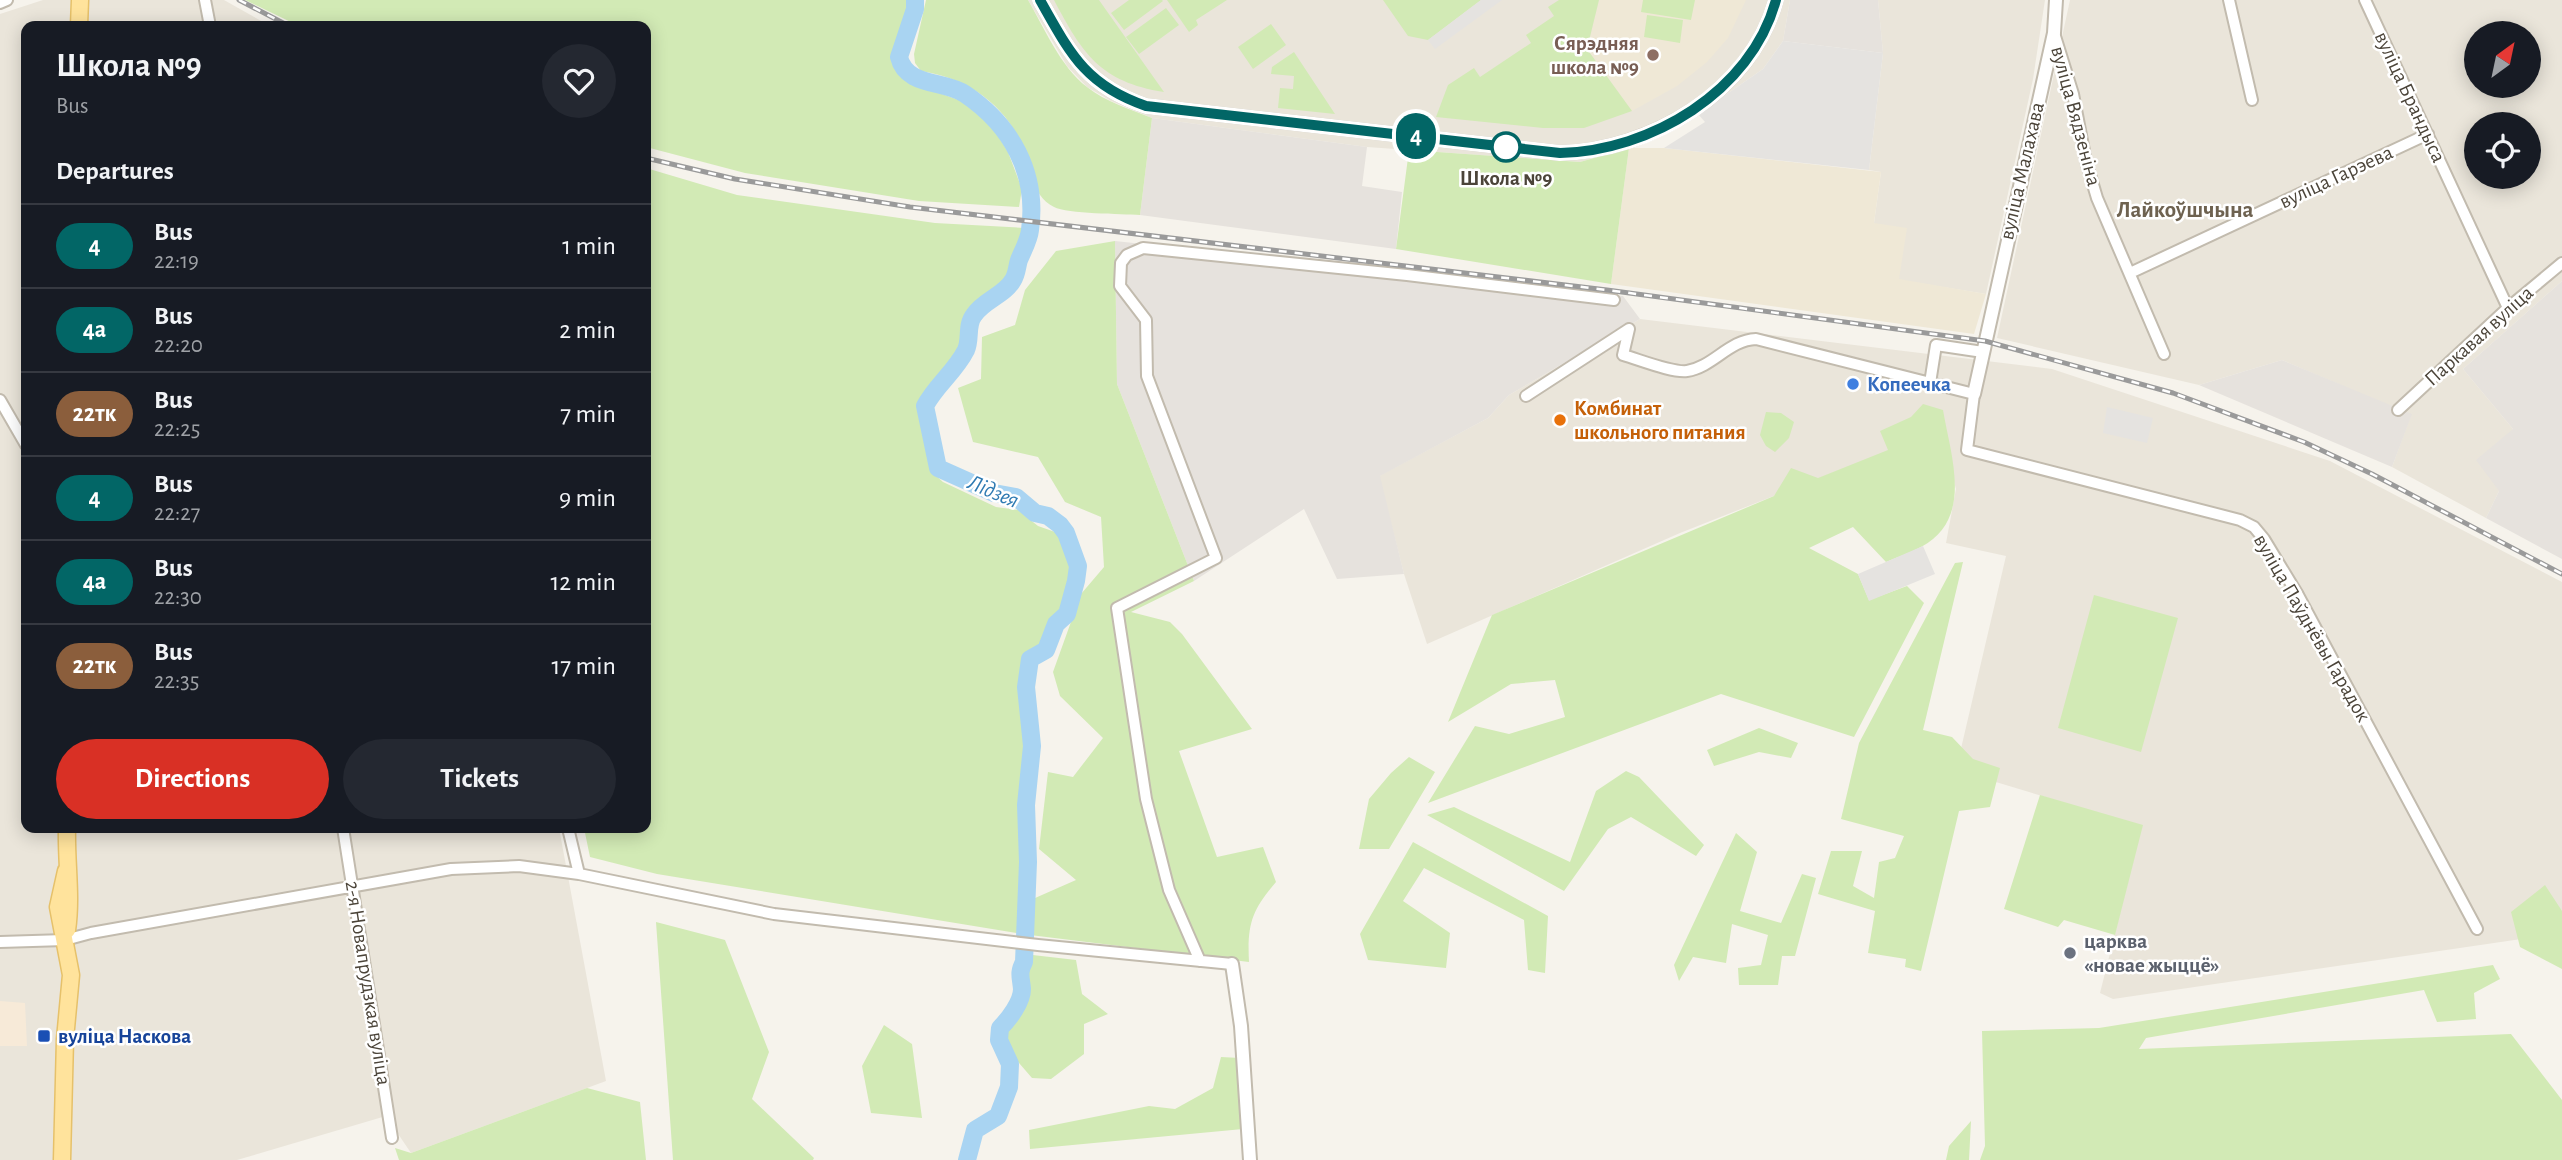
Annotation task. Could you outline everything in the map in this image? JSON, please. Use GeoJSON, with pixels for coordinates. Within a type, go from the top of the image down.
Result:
{"type":"FeatureCollection","features":[{"type":"Feature","properties":{"kind":"main road"},"geometry":{"type":"LineString","coordinates":[[79,21],[80,0]]}},
{"type":"Feature","properties":{"kind":"main road"},"geometry":{"type":"LineString","coordinates":[[62,1160],[65,1039],[71,975],[65,940],[71,906],[66,871],[67,833]]}},
{"type":"Feature","properties":{"kind":"street"},"geometry":{"type":"LineString","coordinates":[[0,3],[7,0]]}},
{"type":"Feature","properties":{"kind":"street"},"geometry":{"type":"LineString","coordinates":[[205,0],[209,21]]}},
{"type":"Feature","properties":{"kind":"street"},"geometry":{"type":"LineString","coordinates":[[1040,0],[1070,54],[1086,71],[1109,89],[1146,106],[1560,153],[1588,152],[1609,147],[1653,131],[1690,111],[1731,78],[1746,61],[1764,30],[1776,0]]}},
{"type":"Feature","properties":{"kind":"street","name":"вуліца Малахава"},"geometry":{"type":"LineString","coordinates":[[1984,347],[2054,33],[2056,0]]}},
{"type":"Feature","properties":{"kind":"street"},"geometry":{"type":"LineString","coordinates":[[2229,0],[2252,100]]}},
{"type":"Feature","properties":{"kind":"street","name":"вуліца Брандыса"},"geometry":{"type":"LineString","coordinates":[[2365,0],[2508,307]]}},
{"type":"Feature","properties":{"kind":"street","name":"вуліца Вядзеніна"},"geometry":{"type":"LineString","coordinates":[[2054,33],[2073,94],[2086,161],[2097,198],[2164,354]]}},
{"type":"Feature","properties":{"kind":"street","name":"вуліца Гарэева"},"geometry":{"type":"LineString","coordinates":[[2130,273],[2428,134]]}},
{"type":"Feature","properties":{"kind":"street"},"geometry":{"type":"LineString","coordinates":[[1200,961],[1169,890],[1146,799],[1117,608],[1216,558],[1147,376],[1146,320],[1120,286],[1121,263],[1127,255],[1143,247],[1614,300]]}},
{"type":"Feature","properties":{"kind":"street","name":"Паркавая вуліца"},"geometry":{"type":"LineString","coordinates":[[2398,410],[2508,307],[2562,263]]}},
{"type":"Feature","properties":{"kind":"street"},"geometry":{"type":"LineString","coordinates":[[1526,396],[1629,329],[1623,355],[1683,372],[1704,364],[1743,340],[1756,339],[1974,394]]}},
{"type":"Feature","properties":{"kind":"street"},"geometry":{"type":"LineString","coordinates":[[1930,383],[1936,345],[1984,347]]}},
{"type":"Feature","properties":{"kind":"street","name":"вуліца Паўднёвы Гарадок"},"geometry":{"type":"LineString","coordinates":[[1984,347],[1974,394],[1967,450],[2120,487],[2240,520],[2253,527],[2264,538],[2298,595],[2477,929]]}},
{"type":"Feature","properties":{"kind":"street"},"geometry":{"type":"LineString","coordinates":[[0,400],[21,436]]}},
{"type":"Feature","properties":{"kind":"street","name":"2-я Новапрудзкая вуліца"},"geometry":{"type":"LineString","coordinates":[[343,833],[392,1139]]}},
{"type":"Feature","properties":{"kind":"street"},"geometry":{"type":"LineString","coordinates":[[569,833],[579,874]]}},
{"type":"Feature","properties":{"kind":"street"},"geometry":{"type":"LineString","coordinates":[[0,942],[65,940],[91,933],[451,869],[519,866],[579,874],[774,914],[1038,945],[1232,964],[1241,1026],[1250,1160]]}},
{"type":"Feature","properties":{"kind":"shaded area"},"geometry":{"type":"Polygon","coordinates":[[[43,0],[224,0],[261,21],[21,21],[21,833],[560,833],[606,1081],[411,1153],[386,1116],[237,1160],[0,1160],[0,14],[43,0]]]}},
{"type":"Feature","properties":{"kind":"shaded area"},"geometry":{"type":"Polygon","coordinates":[[[1028,0],[1790,0],[1783,41],[1763,69],[1698,114],[1629,148],[1580,162],[1367,147],[1152,118],[1111,101],[1087,87],[1067,66],[1028,0]]]}},
{"type":"Feature","properties":{"kind":"shaded area"},"geometry":{"type":"Polygon","coordinates":[[[1481,0],[1502,0],[1435,49],[1428,40],[1481,0]]]}},
{"type":"Feature","properties":{"kind":"shaded area","name":"Сярэдняя школа №9"},"geometry":{"type":"Polygon","coordinates":[[[1599,0],[1746,0],[1728,38],[1707,62],[1677,86],[1632,111],[1587,49],[1599,0]]]}},
{"type":"Feature","properties":{"kind":"shaded area"},"geometry":{"type":"Polygon","coordinates":[[[1790,0],[1878,0],[1883,53],[1783,41],[1790,0]]]}},
{"type":"Feature","properties":{"kind":"shaded area"},"geometry":{"type":"Polygon","coordinates":[[[1878,0],[2045,0],[2033,79],[1986,294],[1899,280],[1874,223],[1881,172],[1869,170],[1883,53],[1878,0]]]}},
{"type":"Feature","properties":{"kind":"shaded area"},"geometry":{"type":"Polygon","coordinates":[[[2070,0],[2562,0],[2562,281],[2463,369],[2513,429],[2499,491],[2486,518],[2392,467],[2411,415],[2282,360],[2199,385],[1997,338],[2070,0]]]}},
{"type":"Feature","properties":{"kind":"shaded area"},"geometry":{"type":"Polygon","coordinates":[[[1783,41],[1883,53],[1869,170],[1664,148],[1705,122],[1698,114],[1763,69],[1783,41]]]}},
{"type":"Feature","properties":{"kind":"shaded area"},"geometry":{"type":"Polygon","coordinates":[[[1152,118],[1367,147],[1362,186],[1402,192],[1396,249],[1140,215],[1152,118]]]}},
{"type":"Feature","properties":{"kind":"shaded area"},"geometry":{"type":"Polygon","coordinates":[[[1629,148],[1664,148],[1881,172],[1874,223],[1907,228],[1899,279],[1986,294],[1974,334],[1611,284],[1629,148]]]}},
{"type":"Feature","properties":{"kind":"shaded area"},"geometry":{"type":"Polygon","coordinates":[[[1115,241],[1623,296],[1640,319],[1509,395],[1488,418],[1380,476],[1404,574],[1337,579],[1304,509],[1194,581],[1117,384],[1115,241]]]}},
{"type":"Feature","properties":{"kind":"shaded area"},"geometry":{"type":"Polygon","coordinates":[[[2562,281],[2562,559],[2486,518],[2499,491],[2476,460],[2513,429],[2463,369],[2562,281]]]}},
{"type":"Feature","properties":{"kind":"shaded area"},"geometry":{"type":"Polygon","coordinates":[[[1640,319],[2052,369],[2330,461],[2562,582],[2562,929],[2528,938],[2113,999],[2100,993],[2142,826],[1956,770],[2006,556],[1946,543],[1956,489],[1941,430],[1680,533],[1427,644],[1404,574],[1379,476],[1488,418],[1509,395],[1640,319]]]}},
{"type":"Feature","properties":{"kind":"shaded area"},"geometry":{"type":"Polygon","coordinates":[[[2282,360],[2412,414],[2392,467],[2199,385],[2282,360]]]}},
{"type":"Feature","properties":{"kind":"shaded area"},"geometry":{"type":"Polygon","coordinates":[[[2107,407],[2153,418],[2147,443],[2103,433],[2107,407]]]}},
{"type":"Feature","properties":{"kind":"shaded area"},"geometry":{"type":"Polygon","coordinates":[[[1923,546],[1935,574],[1869,601],[1858,574],[1923,546]]]}},
{"type":"Feature","properties":{"kind":"shaded area"},"geometry":{"type":"Polygon","coordinates":[[[0,1001],[25,1003],[27,1046],[0,1046],[0,1001]]]}},
{"type":"Feature","properties":{"kind":"green space"},"geometry":{"type":"Polygon","coordinates":[[[245,0],[911,0],[901,31],[896,61],[914,84],[970,104],[990,122],[1008,152],[1022,189],[1019,207],[919,201],[745,173],[651,148],[651,21],[289,21],[245,0]]]}},
{"type":"Feature","properties":{"kind":"green space"},"geometry":{"type":"Polygon","coordinates":[[[926,0],[1028,0],[1054,46],[1077,78],[1102,97],[1152,118],[1140,215],[1070,211],[1046,202],[1032,178],[1021,142],[1013,127],[992,103],[952,79],[921,71],[915,63],[914,54],[926,0]]]}},
{"type":"Feature","properties":{"kind":"green space"},"geometry":{"type":"Polygon","coordinates":[[[1054,0],[1099,0],[1164,92],[1124,81],[1096,62],[1084,50],[1054,0]]]}},
{"type":"Feature","properties":{"kind":"green space"},"geometry":{"type":"Polygon","coordinates":[[[1129,0],[1163,1],[1124,30],[1111,13],[1129,0]]]}},
{"type":"Feature","properties":{"kind":"green space"},"geometry":{"type":"Polygon","coordinates":[[[1167,0],[1227,0],[1196,20],[1198,25],[1189,32],[1167,0]]]}},
{"type":"Feature","properties":{"kind":"green space"},"geometry":{"type":"Polygon","coordinates":[[[1383,0],[1481,0],[1428,40],[1408,36],[1383,0]]]}},
{"type":"Feature","properties":{"kind":"green space"},"geometry":{"type":"Polygon","coordinates":[[[1559,0],[1599,0],[1587,49],[1632,111],[1584,128],[1543,128],[1436,117],[1448,85],[1474,68],[1480,77],[1531,43],[1526,35],[1554,16],[1548,7],[1559,0]]]}},
{"type":"Feature","properties":{"kind":"green space"},"geometry":{"type":"Polygon","coordinates":[[[1643,0],[1695,0],[1691,20],[1641,12],[1643,0]]]}},
{"type":"Feature","properties":{"kind":"green space"},"geometry":{"type":"Polygon","coordinates":[[[1166,8],[1179,25],[1139,54],[1126,37],[1166,8]]]}},
{"type":"Feature","properties":{"kind":"green space"},"geometry":{"type":"Polygon","coordinates":[[[1647,15],[1683,20],[1680,43],[1644,37],[1647,15]]]}},
{"type":"Feature","properties":{"kind":"green space"},"geometry":{"type":"Polygon","coordinates":[[[1271,24],[1286,45],[1253,69],[1238,47],[1271,24]]]}},
{"type":"Feature","properties":{"kind":"green space"},"geometry":{"type":"Polygon","coordinates":[[[1294,52],[1335,114],[1278,108],[1280,88],[1293,89],[1294,76],[1271,74],[1272,67],[1294,52]]]}},
{"type":"Feature","properties":{"kind":"green space"},"geometry":{"type":"Polygon","coordinates":[[[1629,148],[1611,284],[1396,249],[1409,150],[1580,162],[1629,148]]]}},
{"type":"Feature","properties":{"kind":"green space"},"geometry":{"type":"Polygon","coordinates":[[[651,169],[737,195],[935,223],[1025,228],[1012,277],[987,298],[973,316],[967,344],[954,368],[923,404],[933,473],[943,482],[996,507],[1018,510],[1038,526],[1058,533],[1074,578],[1071,597],[1052,628],[1047,646],[1030,657],[1024,670],[1023,684],[1028,716],[1021,807],[1026,902],[1076,880],[1039,849],[1048,772],[1073,777],[1103,738],[1060,696],[1053,672],[1081,594],[1104,567],[1101,517],[1065,502],[1038,457],[973,442],[958,388],[981,379],[982,337],[1015,325],[1025,290],[1056,251],[1115,241],[1117,384],[1194,581],[1131,612],[1170,622],[1182,634],[1252,729],[1179,751],[1217,857],[1263,847],[1276,882],[1261,901],[1253,918],[1249,937],[1249,962],[1022,934],[657,874],[590,857],[585,833],[651,833],[651,169]]]}},
{"type":"Feature","properties":{"kind":"green space"},"geometry":{"type":"Polygon","coordinates":[[[1923,404],[1943,410],[1954,467],[1953,504],[1948,520],[1937,535],[1921,547],[1886,562],[1853,527],[1809,548],[1858,574],[1869,600],[1907,586],[1924,603],[1854,737],[1721,694],[1428,803],[1475,726],[1509,734],[1565,717],[1555,680],[1511,684],[1448,722],[1492,615],[1774,496],[1791,468],[1818,478],[1888,450],[1880,431],[1911,417],[1923,404]]]}},
{"type":"Feature","properties":{"kind":"green space"},"geometry":{"type":"Polygon","coordinates":[[[1766,412],[1781,413],[1794,422],[1789,438],[1775,452],[1766,446],[1760,435],[1766,412]]]}},
{"type":"Feature","properties":{"kind":"green space"},"geometry":{"type":"Polygon","coordinates":[[[1963,562],[1923,730],[1952,737],[1973,759],[2000,768],[1990,807],[1959,811],[1921,971],[1905,967],[1906,959],[1868,953],[1875,911],[1818,894],[1831,851],[1862,851],[1853,886],[1874,898],[1879,862],[1895,858],[1904,836],[1841,819],[1859,743],[1955,563],[1963,562]]]}},
{"type":"Feature","properties":{"kind":"green space"},"geometry":{"type":"Polygon","coordinates":[[[2094,595],[2178,618],[2141,752],[2058,728],[2094,595]]]}},
{"type":"Feature","properties":{"kind":"green space"},"geometry":{"type":"Polygon","coordinates":[[[1759,728],[1798,743],[1791,758],[1759,752],[1714,766],[1707,750],[1759,728]]]}},
{"type":"Feature","properties":{"kind":"green space"},"geometry":{"type":"Polygon","coordinates":[[[1409,757],[1435,772],[1389,849],[1359,849],[1369,799],[1409,757]]]}},
{"type":"Feature","properties":{"kind":"green space"},"geometry":{"type":"Polygon","coordinates":[[[1626,771],[1639,777],[1704,845],[1696,856],[1631,817],[1608,829],[1564,891],[1427,815],[1454,807],[1570,862],[1596,791],[1626,771]]]}},
{"type":"Feature","properties":{"kind":"green space"},"geometry":{"type":"Polygon","coordinates":[[[2040,795],[2143,825],[2115,935],[2064,920],[2058,927],[2004,909],[2040,795]]]}},
{"type":"Feature","properties":{"kind":"green space"},"geometry":{"type":"Polygon","coordinates":[[[1736,833],[1757,852],[1740,911],[1781,923],[1802,874],[1816,878],[1795,956],[1782,956],[1778,985],[1739,985],[1738,968],[1761,965],[1768,935],[1732,924],[1726,963],[1693,957],[1679,981],[1674,965],[1736,833]]]}},
{"type":"Feature","properties":{"kind":"green space"},"geometry":{"type":"Polygon","coordinates":[[[1413,842],[1548,916],[1545,973],[1528,970],[1524,920],[1424,868],[1403,901],[1450,933],[1446,968],[1368,960],[1360,934],[1413,842]]]}},
{"type":"Feature","properties":{"kind":"green space"},"geometry":{"type":"Polygon","coordinates":[[[2545,885],[2562,911],[2562,969],[2520,947],[2511,912],[2545,885]]]}},
{"type":"Feature","properties":{"kind":"green space"},"geometry":{"type":"Polygon","coordinates":[[[656,922],[725,940],[769,1052],[752,1099],[814,1158],[813,1160],[673,1160],[656,922]]]}},
{"type":"Feature","properties":{"kind":"green space"},"geometry":{"type":"Polygon","coordinates":[[[1024,954],[1076,960],[1082,994],[1108,1014],[1084,1024],[1084,1054],[1051,1079],[1032,1078],[999,1040],[1000,1028],[1010,1018],[1022,992],[1018,971],[1024,954]]]}},
{"type":"Feature","properties":{"kind":"green space"},"geometry":{"type":"Polygon","coordinates":[[[2493,965],[2500,979],[2474,993],[2476,1019],[2437,1022],[2424,990],[2146,1038],[2139,1049],[2511,1034],[2562,1100],[2562,1160],[1980,1160],[1985,1146],[1982,1031],[2099,1028],[2493,965]]]}},
{"type":"Feature","properties":{"kind":"green space"},"geometry":{"type":"Polygon","coordinates":[[[884,1025],[912,1044],[922,1118],[871,1113],[862,1066],[884,1025]]]}},
{"type":"Feature","properties":{"kind":"green space"},"geometry":{"type":"Polygon","coordinates":[[[1221,1057],[1240,1058],[1243,1129],[1030,1149],[1029,1130],[1149,1106],[1175,1109],[1213,1088],[1221,1057]]]}},
{"type":"Feature","properties":{"kind":"green space"},"geometry":{"type":"Polygon","coordinates":[[[587,1088],[640,1102],[646,1160],[399,1160],[395,1148],[411,1153],[587,1088]]]}},
{"type":"Feature","properties":{"kind":"green space"},"geometry":{"type":"Polygon","coordinates":[[[1971,1121],[1969,1160],[1946,1160],[1949,1146],[1971,1121]]]}},
{"type":"Feature","properties":{"kind":"waterway","name":"Лідзея"},"geometry":{"type":"LineString","coordinates":[[915,0],[915,9],[899,57],[903,67],[917,78],[965,94],[996,120],[1018,152],[1030,189],[1031,209],[1029,234],[1014,278],[1005,290],[983,305],[974,315],[970,323],[966,350],[925,406],[938,468],[994,493],[1016,497],[1035,513],[1048,516],[1066,533],[1078,566],[1067,614],[1056,624],[1046,650],[1030,659],[1026,687],[1032,746],[1026,805],[1028,862],[1024,962],[1020,972],[1022,989],[1014,1010],[1000,1028],[999,1040],[1010,1064],[1009,1087],[998,1116],[975,1130],[967,1160]]}},
{"type":"Feature","properties":{"kind":"railway"},"geometry":{"type":"LineString","coordinates":[[239,0],[279,21]]}},
{"type":"Feature","properties":{"kind":"railway"},"geometry":{"type":"LineString","coordinates":[[651,159],[735,179],[910,207],[1607,290],[1985,341],[2173,393],[2304,442],[2372,474],[2562,574]]}},
{"type":"Feature","properties":{"kind":"bus line","name":"4"},"geometry":{"type":"LineString","coordinates":[[1040,0],[1070,54],[1086,71],[1109,89],[1146,106],[1560,153],[1588,152],[1609,147],[1653,131],[1690,111],[1731,78],[1746,61],[1764,30],[1776,0]]}},
{"type":"Feature","properties":{"kind":"place","name":"Сярэдняя школа №9"},"geometry":{"type":"Point","coordinates":[1653,55]}},
{"type":"Feature","properties":{"kind":"place","name":"Школа №9"},"geometry":{"type":"Point","coordinates":[1506,147]}},
{"type":"Feature","properties":{"kind":"place","name":"Копеечка"},"geometry":{"type":"Point","coordinates":[1853,384]}},
{"type":"Feature","properties":{"kind":"place","name":"Комбинат школьного питания"},"geometry":{"type":"Point","coordinates":[1560,420]}},
{"type":"Feature","properties":{"kind":"place","name":"царква «новае жыццё»"},"geometry":{"type":"Point","coordinates":[2070,953]}},
{"type":"Feature","properties":{"kind":"place","name":"вуліца Наскова"},"geometry":{"type":"Point","coordinates":[44,1036]}},
{"type":"Feature","properties":{"kind":"district","name":"Лайкоўшчына"},"geometry":{"type":"Point","coordinates":[2185,210]}}]}
